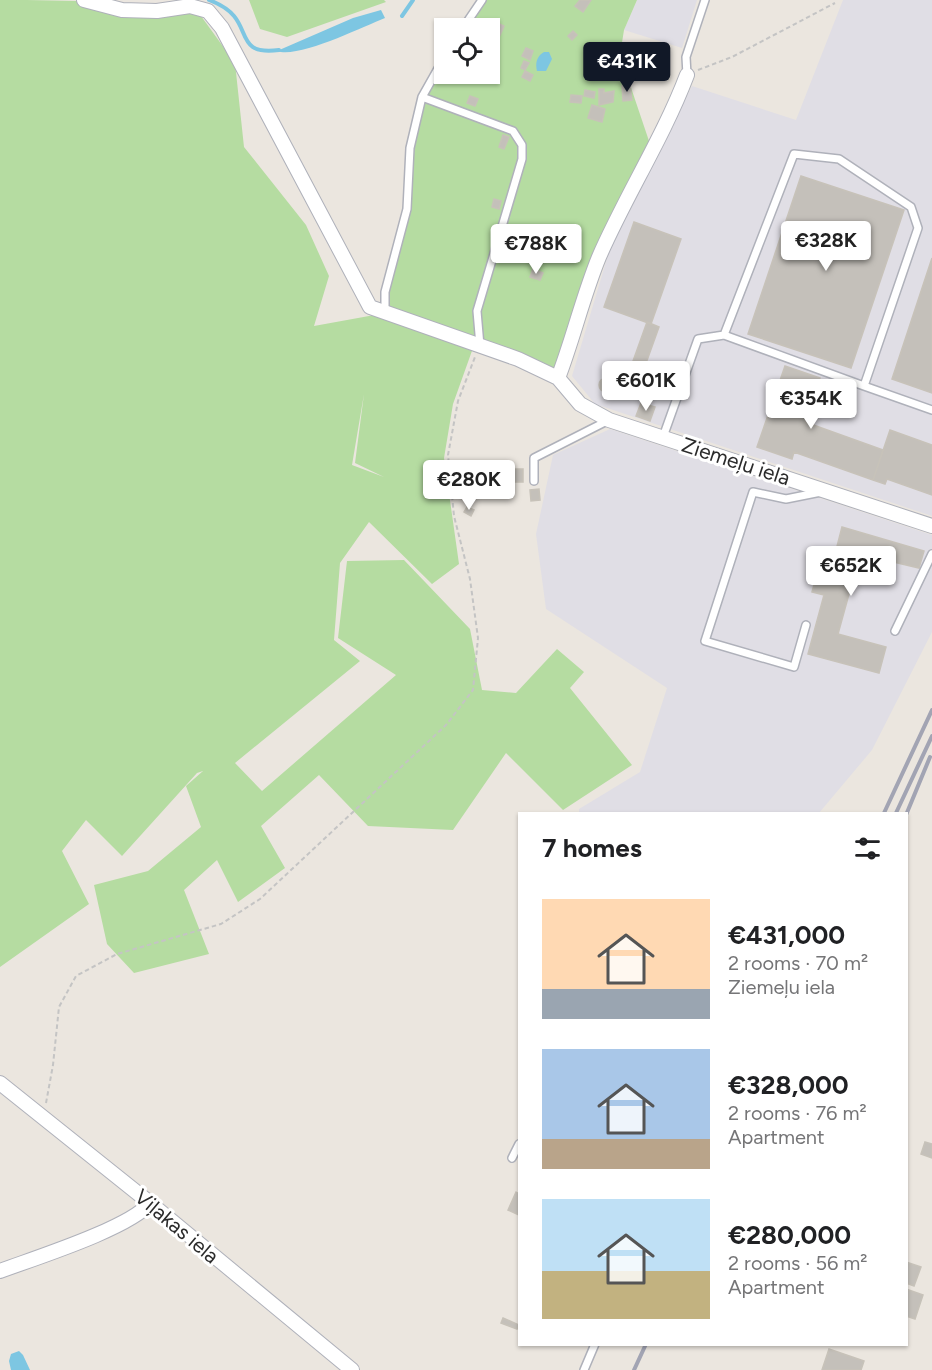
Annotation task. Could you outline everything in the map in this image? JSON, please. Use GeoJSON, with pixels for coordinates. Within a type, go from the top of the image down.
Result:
{"type":"FeatureCollection","features":[{"type":"Feature","properties":{"kind":"street"},"geometry":{"type":"LineString","coordinates":[[84,0],[122,10],[157,11],[190,6],[208,11],[222,28],[355,283],[370,307],[518,359],[558,378],[598,258],[651,151],[672,115],[687,75]]}},
{"type":"Feature","properties":{"kind":"street","name":"Ziemeļu iela"},"geometry":{"type":"LineString","coordinates":[[558,378],[580,404],[609,420],[932,526]]}},
{"type":"Feature","properties":{"kind":"street","name":"Viļakas iela"},"geometry":{"type":"LineString","coordinates":[[0,1083],[352,1370]]}},
{"type":"Feature","properties":{"kind":"street"},"geometry":{"type":"LineString","coordinates":[[0,1271],[75,1243],[142,1213],[150,1203]]}},
{"type":"Feature","properties":{"kind":"lane"},"geometry":{"type":"LineString","coordinates":[[470,18],[482,0]]}},
{"type":"Feature","properties":{"kind":"lane"},"geometry":{"type":"LineString","coordinates":[[687,75],[686,57],[705,0]]}},
{"type":"Feature","properties":{"kind":"lane"},"geometry":{"type":"LineString","coordinates":[[385,312],[385,292],[407,209],[410,148],[422,97],[434,76]]}},
{"type":"Feature","properties":{"kind":"lane"},"geometry":{"type":"LineString","coordinates":[[422,97],[513,131],[522,145],[522,159],[477,311],[480,346]]}},
{"type":"Feature","properties":{"kind":"lane"},"geometry":{"type":"LineString","coordinates":[[724,335],[794,154],[839,159],[911,207],[918,228],[864,386]]}},
{"type":"Feature","properties":{"kind":"lane"},"geometry":{"type":"LineString","coordinates":[[663,437],[698,339],[724,335],[932,410]]}},
{"type":"Feature","properties":{"kind":"lane"},"geometry":{"type":"LineString","coordinates":[[534,481],[534,458],[609,420]]}},
{"type":"Feature","properties":{"kind":"lane"},"geometry":{"type":"LineString","coordinates":[[806,625],[794,667],[705,641],[753,492],[786,499],[826,491]]}},
{"type":"Feature","properties":{"kind":"lane"},"geometry":{"type":"LineString","coordinates":[[895,631],[932,554]]}},
{"type":"Feature","properties":{"kind":"lane"},"geometry":{"type":"LineString","coordinates":[[512,1158],[518,1146]]}},
{"type":"Feature","properties":{"kind":"lane"},"geometry":{"type":"LineString","coordinates":[[584,1370],[594,1346]]}},
{"type":"Feature","properties":{"kind":"path"},"geometry":{"type":"LineString","coordinates":[[687,75],[732,57],[836,3]]}},
{"type":"Feature","properties":{"kind":"path"},"geometry":{"type":"LineString","coordinates":[[39,1115],[45,1107],[53,1065],[58,1007],[76,976],[117,954],[221,924],[260,899],[446,725],[473,690],[478,638],[470,579],[454,516],[448,455],[458,400],[480,346]]}},
{"type":"Feature","properties":{"kind":"shaded area"},"geometry":{"type":"Polygon","coordinates":[[[637,0],[697,0],[682,48],[624,30],[637,0]]]}},
{"type":"Feature","properties":{"kind":"shaded area"},"geometry":{"type":"Polygon","coordinates":[[[843,0],[932,0],[932,516],[595,404],[572,376],[611,245],[692,86],[796,120],[843,0]]]}},
{"type":"Feature","properties":{"kind":"shaded area"},"geometry":{"type":"Polygon","coordinates":[[[610,429],[932,535],[932,632],[872,750],[820,812],[579,812],[579,809],[640,772],[667,688],[546,609],[536,534],[553,455],[610,429]]]}},
{"type":"Feature","properties":{"kind":"green space"},"geometry":{"type":"Polygon","coordinates":[[[0,0],[101,2],[150,7],[201,16],[235,63],[244,147],[306,225],[329,276],[314,326],[380,314],[392,268],[423,91],[434,74],[434,84],[500,84],[500,18],[469,18],[481,0],[637,0],[624,30],[620,55],[649,141],[604,232],[555,370],[473,348],[453,404],[444,458],[459,564],[432,584],[369,522],[340,563],[334,640],[360,661],[235,763],[262,791],[396,675],[338,638],[347,561],[404,560],[470,629],[482,690],[516,693],[557,649],[584,672],[570,688],[632,765],[563,810],[506,753],[453,830],[368,826],[319,775],[261,826],[285,868],[238,902],[217,860],[184,890],[209,954],[134,973],[107,944],[94,885],[148,871],[201,827],[186,786],[203,771],[197,773],[122,856],[86,820],[62,851],[89,904],[0,967],[0,0]],[[364,394],[352,465],[384,477],[355,463],[364,394]]]}},
{"type":"Feature","properties":{"kind":"green space"},"geometry":{"type":"Polygon","coordinates":[[[249,0],[384,0],[386,2],[287,37],[260,29],[249,0]]]}},
{"type":"Feature","properties":{"kind":"water"},"geometry":{"type":"Polygon","coordinates":[[[381,10],[385,18],[330,41],[300,50],[277,51],[353,18],[381,10]]]}},
{"type":"Feature","properties":{"kind":"water"},"geometry":{"type":"Polygon","coordinates":[[[544,52],[549,52],[552,59],[546,71],[537,71],[537,60],[544,52]]]}},
{"type":"Feature","properties":{"kind":"water"},"geometry":{"type":"Polygon","coordinates":[[[19,1351],[30,1370],[11,1370],[9,1361],[11,1354],[19,1351]]]}},
{"type":"Feature","properties":{"kind":"building"},"geometry":{"type":"Polygon","coordinates":[[[580,0],[591,0],[583,12],[575,6],[580,0]]]}},
{"type":"Feature","properties":{"kind":"building"},"geometry":{"type":"Polygon","coordinates":[[[573,31],[577,35],[572,40],[568,36],[573,31]]]}},
{"type":"Feature","properties":{"kind":"building"},"geometry":{"type":"Polygon","coordinates":[[[526,48],[533,51],[530,60],[522,56],[526,48]]]}},
{"type":"Feature","properties":{"kind":"building"},"geometry":{"type":"Polygon","coordinates":[[[524,61],[529,63],[525,70],[521,68],[524,61]]]}},
{"type":"Feature","properties":{"kind":"building"},"geometry":{"type":"Polygon","coordinates":[[[525,71],[533,75],[530,81],[522,77],[525,71]]]}},
{"type":"Feature","properties":{"kind":"building"},"geometry":{"type":"Polygon","coordinates":[[[630,85],[632,100],[623,101],[622,86],[630,85]]]}},
{"type":"Feature","properties":{"kind":"building"},"geometry":{"type":"Polygon","coordinates":[[[599,89],[604,89],[604,93],[614,91],[613,102],[599,105],[599,89]]]}},
{"type":"Feature","properties":{"kind":"building"},"geometry":{"type":"Polygon","coordinates":[[[585,90],[595,92],[594,98],[584,96],[585,90]]]}},
{"type":"Feature","properties":{"kind":"building"},"geometry":{"type":"Polygon","coordinates":[[[571,95],[582,96],[581,103],[570,102],[571,95]]]}},
{"type":"Feature","properties":{"kind":"building"},"geometry":{"type":"Polygon","coordinates":[[[470,96],[478,99],[475,106],[467,103],[470,96]]]}},
{"type":"Feature","properties":{"kind":"building"},"geometry":{"type":"Polygon","coordinates":[[[592,105],[605,109],[602,122],[588,118],[592,105]]]}},
{"type":"Feature","properties":{"kind":"building"},"geometry":{"type":"Polygon","coordinates":[[[503,135],[509,137],[504,149],[499,147],[503,135]]]}},
{"type":"Feature","properties":{"kind":"building"},"geometry":{"type":"Polygon","coordinates":[[[801,176],[904,210],[851,368],[748,334],[801,176]]]}},
{"type":"Feature","properties":{"kind":"building"},"geometry":{"type":"Polygon","coordinates":[[[494,199],[501,201],[499,209],[492,207],[494,199]]]}},
{"type":"Feature","properties":{"kind":"building"},"geometry":{"type":"Polygon","coordinates":[[[634,222],[681,239],[651,324],[604,307],[634,222]]]}},
{"type":"Feature","properties":{"kind":"building"},"geometry":{"type":"Polygon","coordinates":[[[538,238],[546,240],[543,251],[535,249],[538,238]]]}},
{"type":"Feature","properties":{"kind":"building"},"geometry":{"type":"Polygon","coordinates":[[[932,258],[932,393],[892,379],[932,258]]]}},
{"type":"Feature","properties":{"kind":"building"},"geometry":{"type":"Polygon","coordinates":[[[533,269],[543,273],[540,280],[530,277],[533,269]]]}},
{"type":"Feature","properties":{"kind":"building"},"geometry":{"type":"Polygon","coordinates":[[[647,322],[659,327],[640,380],[628,375],[647,322]]]}},
{"type":"Feature","properties":{"kind":"building"},"geometry":{"type":"Polygon","coordinates":[[[785,366],[820,378],[805,422],[883,450],[873,480],[794,452],[792,459],[757,447],[785,366]]]}},
{"type":"Feature","properties":{"kind":"building"},"geometry":{"type":"Polygon","coordinates":[[[606,378],[611,380],[613,385],[611,390],[606,392],[601,390],[599,385],[601,380],[606,378]]]}},
{"type":"Feature","properties":{"kind":"building"},"geometry":{"type":"Polygon","coordinates":[[[641,403],[655,407],[650,421],[636,416],[641,403]]]}},
{"type":"Feature","properties":{"kind":"building"},"geometry":{"type":"Polygon","coordinates":[[[890,430],[932,445],[932,495],[887,479],[885,484],[873,480],[890,430]]]}},
{"type":"Feature","properties":{"kind":"building"},"geometry":{"type":"Polygon","coordinates":[[[508,469],[523,469],[523,482],[508,482],[508,469]]]}},
{"type":"Feature","properties":{"kind":"building"},"geometry":{"type":"Polygon","coordinates":[[[539,489],[540,500],[531,501],[530,490],[539,489]]]}},
{"type":"Feature","properties":{"kind":"building"},"geometry":{"type":"Polygon","coordinates":[[[467,507],[474,510],[471,516],[464,512],[467,507]]]}},
{"type":"Feature","properties":{"kind":"building"},"geometry":{"type":"Polygon","coordinates":[[[842,527],[924,551],[919,568],[860,554],[838,634],[886,647],[879,673],[808,654],[824,595],[812,592],[822,555],[834,558],[842,527]]]}},
{"type":"Feature","properties":{"kind":"building"},"geometry":{"type":"Polygon","coordinates":[[[925,1142],[932,1144],[932,1158],[921,1154],[925,1142]]]}},
{"type":"Feature","properties":{"kind":"building"},"geometry":{"type":"Polygon","coordinates":[[[516,1192],[518,1193],[518,1215],[508,1210],[516,1192]]]}},
{"type":"Feature","properties":{"kind":"building"},"geometry":{"type":"Polygon","coordinates":[[[908,1263],[921,1267],[914,1286],[908,1284],[908,1263]]]}},
{"type":"Feature","properties":{"kind":"building"},"geometry":{"type":"Polygon","coordinates":[[[908,1290],[923,1295],[915,1319],[908,1317],[908,1290]]]}},
{"type":"Feature","properties":{"kind":"building"},"geometry":{"type":"Polygon","coordinates":[[[503,1318],[518,1325],[518,1327],[517,1329],[501,1323],[503,1318]]]}},
{"type":"Feature","properties":{"kind":"building"},"geometry":{"type":"Polygon","coordinates":[[[829,1349],[864,1361],[861,1370],[822,1370],[829,1349]]]}},
{"type":"Feature","properties":{"kind":"waterway"},"geometry":{"type":"LineString","coordinates":[[209,0],[222,6],[234,16],[252,46],[266,51],[279,50]]}},
{"type":"Feature","properties":{"kind":"waterway"},"geometry":{"type":"LineString","coordinates":[[402,16],[413,0]]}},
{"type":"Feature","properties":{"kind":"railway"},"geometry":{"type":"LineString","coordinates":[[884,812],[932,710]]}},
{"type":"Feature","properties":{"kind":"railway"},"geometry":{"type":"LineString","coordinates":[[896,812],[932,736]]}},
{"type":"Feature","properties":{"kind":"railway"},"geometry":{"type":"LineString","coordinates":[[907,812],[930,757]]}},
{"type":"Feature","properties":{"kind":"railway"},"geometry":{"type":"LineString","coordinates":[[634,1370],[645,1346]]}}]}
